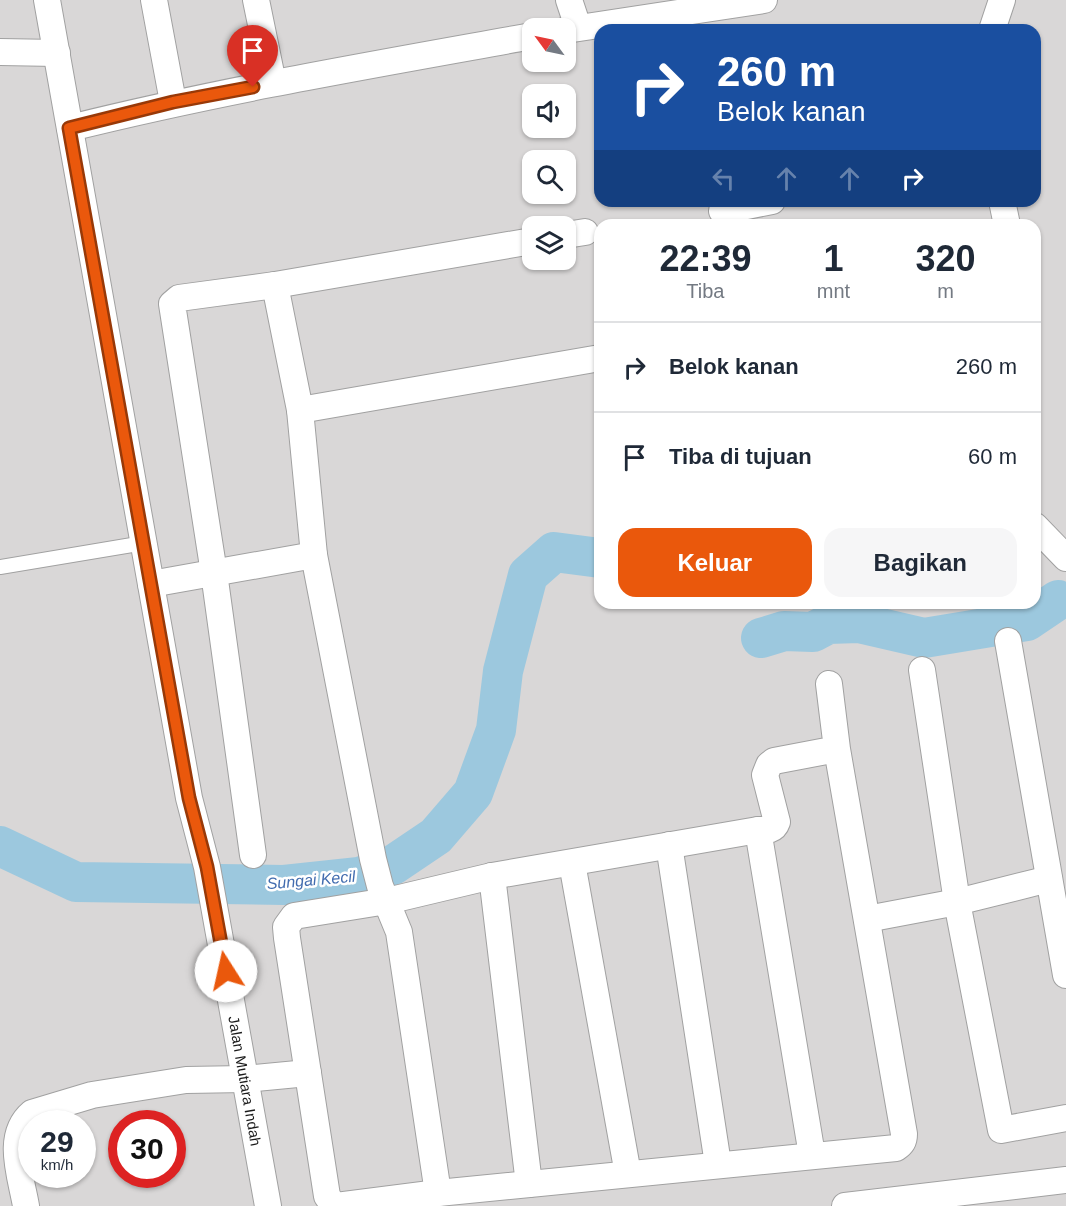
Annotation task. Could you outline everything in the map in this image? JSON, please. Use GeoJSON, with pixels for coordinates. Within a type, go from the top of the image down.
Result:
{"type":"FeatureCollection","features":[{"type":"Feature","properties":{"kind":"street","name":"Jalan Mutiara Indah"},"geometry":{"type":"LineString","coordinates":[[48,0],[189,798],[207,867],[268,1206]]}},
{"type":"Feature","properties":{"kind":"street"},"geometry":{"type":"LineString","coordinates":[[154,0],[173,102]]}},
{"type":"Feature","properties":{"kind":"street"},"geometry":{"type":"LineString","coordinates":[[256,0],[273,83]]}},
{"type":"Feature","properties":{"kind":"street"},"geometry":{"type":"LineString","coordinates":[[569,0],[571,18]]}},
{"type":"Feature","properties":{"kind":"street"},"geometry":{"type":"LineString","coordinates":[[599,24],[764,0]]}},
{"type":"Feature","properties":{"kind":"street"},"geometry":{"type":"LineString","coordinates":[[994,24],[1002,0]]}},
{"type":"Feature","properties":{"kind":"street"},"geometry":{"type":"LineString","coordinates":[[576,27],[594,25]]}},
{"type":"Feature","properties":{"kind":"street"},"geometry":{"type":"LineString","coordinates":[[69,128],[173,102],[522,38]]}},
{"type":"Feature","properties":{"kind":"street"},"geometry":{"type":"LineString","coordinates":[[0,52],[57,53]]}},
{"type":"Feature","properties":{"kind":"street"},"geometry":{"type":"LineString","coordinates":[[722,211],[742,207]]}},
{"type":"Feature","properties":{"kind":"street"},"geometry":{"type":"LineString","coordinates":[[253,855],[214,573],[172,304],[179,298],[275,285],[522,243]]}},
{"type":"Feature","properties":{"kind":"street"},"geometry":{"type":"LineString","coordinates":[[275,285],[300,410],[314,555],[373,859],[399,932],[438,1193]]}},
{"type":"Feature","properties":{"kind":"street"},"geometry":{"type":"LineString","coordinates":[[300,410],[594,359]]}},
{"type":"Feature","properties":{"kind":"street"},"geometry":{"type":"LineString","coordinates":[[1041,532],[1066,558]]}},
{"type":"Feature","properties":{"kind":"street"},"geometry":{"type":"LineString","coordinates":[[151,584],[314,555]]}},
{"type":"Feature","properties":{"kind":"street"},"geometry":{"type":"LineString","coordinates":[[1008,641],[1054,870],[1066,975]]}},
{"type":"Feature","properties":{"kind":"street"},"geometry":{"type":"LineString","coordinates":[[922,670],[957,902],[1000,1130],[1066,1118]]}},
{"type":"Feature","properties":{"kind":"street"},"geometry":{"type":"LineString","coordinates":[[829,684],[837,749],[904,1140],[896,1148],[438,1193],[338,1206],[331,1202],[327,1196],[286,927],[294,916],[384,893],[773,829],[777,822],[765,775],[769,765],[774,760],[837,749]]}},
{"type":"Feature","properties":{"kind":"street"},"geometry":{"type":"LineString","coordinates":[[758,830],[812,1155]]}},
{"type":"Feature","properties":{"kind":"street"},"geometry":{"type":"LineString","coordinates":[[669,845],[718,1164]]}},
{"type":"Feature","properties":{"kind":"street"},"geometry":{"type":"LineString","coordinates":[[572,862],[628,1174]]}},
{"type":"Feature","properties":{"kind":"street"},"geometry":{"type":"LineString","coordinates":[[867,919],[957,902],[1054,870]]}},
{"type":"Feature","properties":{"kind":"street"},"geometry":{"type":"LineString","coordinates":[[492,876],[529,1184]]}},
{"type":"Feature","properties":{"kind":"street"},"geometry":{"type":"LineString","coordinates":[[26,1206],[16,1148],[18,1132],[25,1119],[32,1113],[92,1095],[186,1080],[245,1079],[308,1073]]}},
{"type":"Feature","properties":{"kind":"street"},"geometry":{"type":"LineString","coordinates":[[845,1206],[1066,1180]]}},
{"type":"Feature","properties":{"kind":"lane"},"geometry":{"type":"LineString","coordinates":[[0,567],[144,543]]}},
{"type":"Feature","properties":{"kind":"shaded area"},"geometry":{"type":"Polygon","coordinates":[[[0,0],[1066,0],[1066,1206],[0,1206],[0,0]]]}},
{"type":"Feature","properties":{"kind":"waterway","name":"Sungai Kecil"},"geometry":{"type":"LineString","coordinates":[[0,846],[76,882],[284,885],[359,877],[393,865],[436,836],[473,793],[496,730],[503,671],[528,575],[554,552],[594,557]]}},
{"type":"Feature","properties":{"kind":"waterway"},"geometry":{"type":"LineString","coordinates":[[761,638],[784,631],[813,632],[828,624],[859,623],[924,638],[1027,621],[1058,600]]}},
{"type":"Feature","properties":{"kind":"route"},"geometry":{"type":"LineString","coordinates":[[226,971],[207,867],[189,798],[69,128],[173,102],[253,87]]}}]}
